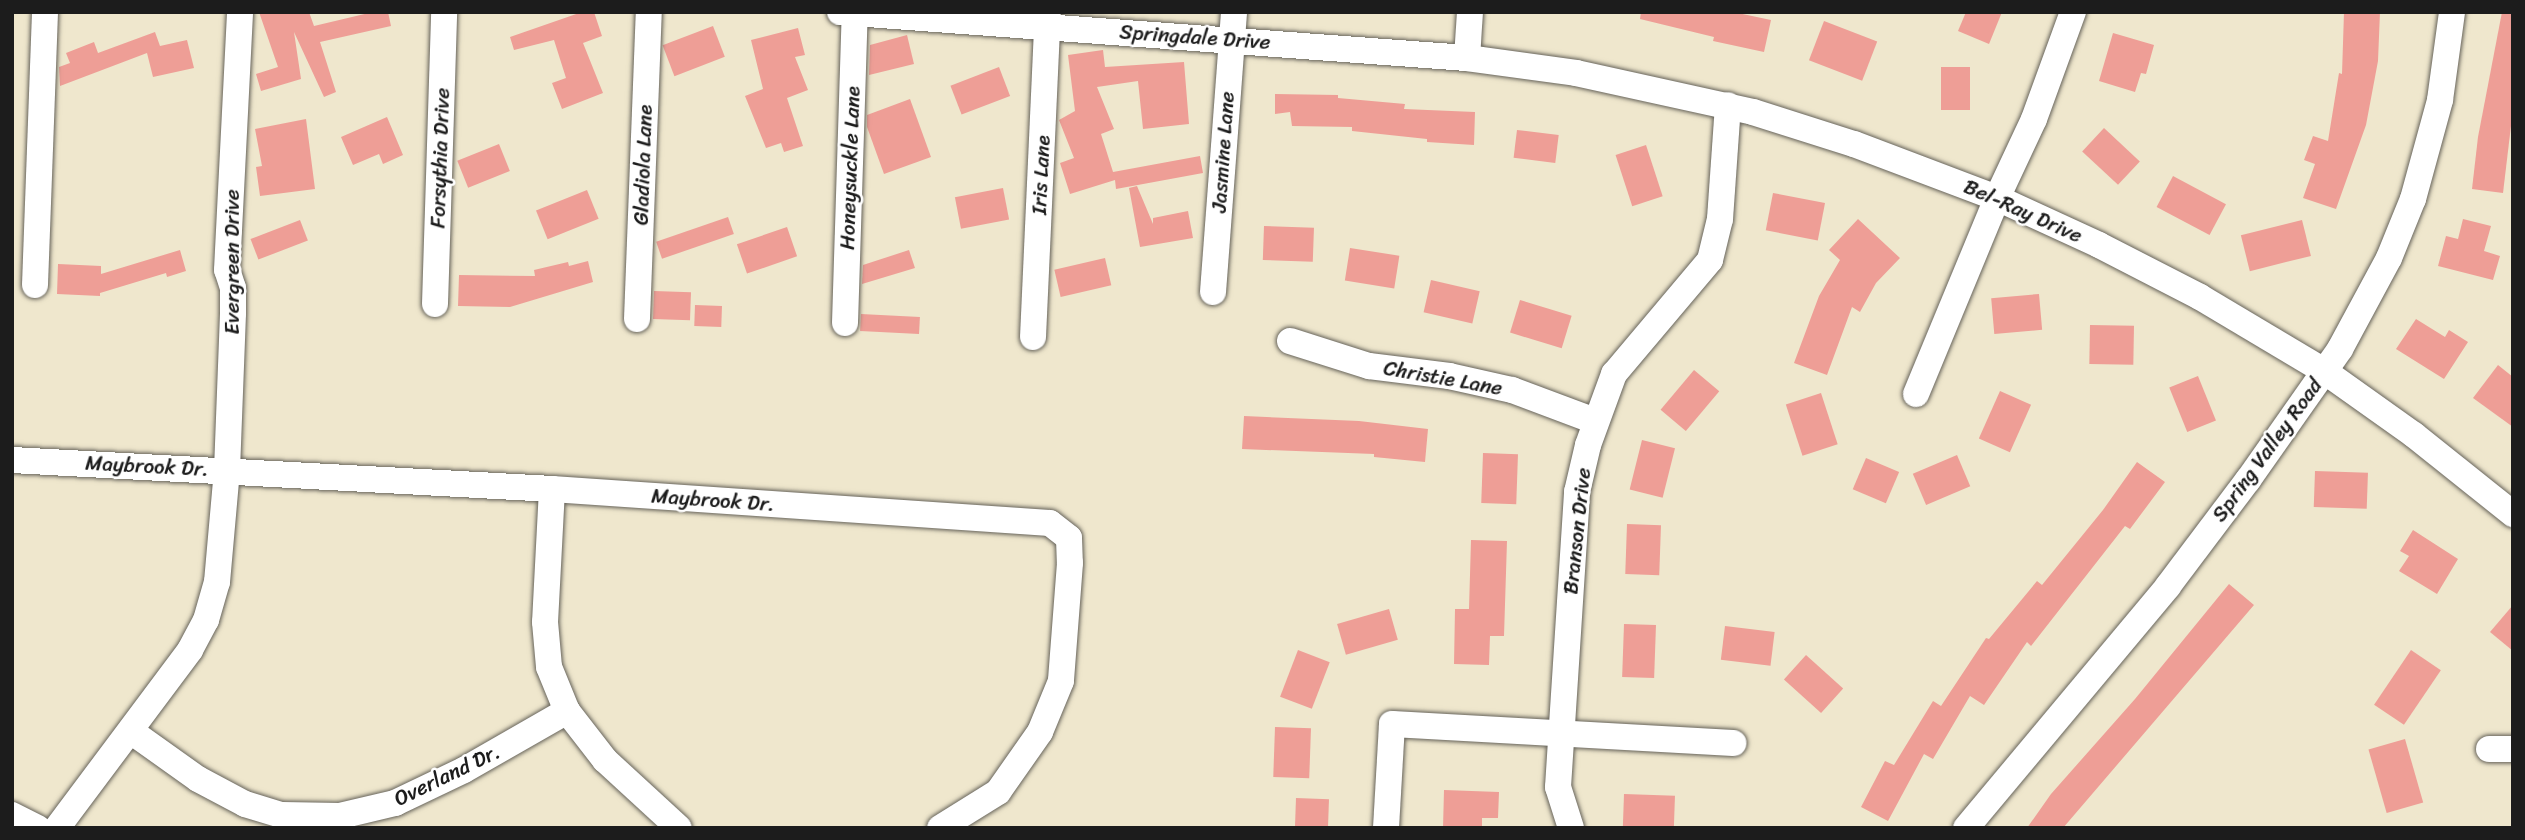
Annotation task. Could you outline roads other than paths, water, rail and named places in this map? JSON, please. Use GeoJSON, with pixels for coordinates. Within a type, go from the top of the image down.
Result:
{"type":"FeatureCollection","features":[{"type":"Feature","properties":{"kind":"street"},"geometry":{"type":"LineString","coordinates":[[34,285],[45,12]]}},
{"type":"Feature","properties":{"kind":"street","name":"Evergreen Drive"},"geometry":{"type":"LineString","coordinates":[[57,828],[132,732],[190,650],[206,620],[217,582],[228,470],[233,288],[228,270],[240,12]]}},
{"type":"Feature","properties":{"kind":"street","name":"Forsythia Drive"},"geometry":{"type":"LineString","coordinates":[[435,304],[444,12]]}},
{"type":"Feature","properties":{"kind":"street","name":"Gladiola Lane"},"geometry":{"type":"LineString","coordinates":[[637,318],[649,12]]}},
{"type":"Feature","properties":{"kind":"street","name":"Jasmine Lane"},"geometry":{"type":"LineString","coordinates":[[1213,292],[1234,12]]}},
{"type":"Feature","properties":{"kind":"street"},"geometry":{"type":"LineString","coordinates":[[1467,58],[1470,12]]}},
{"type":"Feature","properties":{"kind":"street"},"geometry":{"type":"LineString","coordinates":[[1916,394],[1997,198],[2034,118],[2073,12]]}},
{"type":"Feature","properties":{"kind":"street","name":"Spring Valley Road"},"geometry":{"type":"LineString","coordinates":[[1966,828],[2168,586],[2248,480],[2360,316],[2389,258],[2413,199],[2440,100],[2452,12]]}},
{"type":"Feature","properties":{"kind":"street","name":"Springdale Drive"},"geometry":{"type":"LineString","coordinates":[[850,13],[1048,20],[1232,39],[1467,58]]}},
{"type":"Feature","properties":{"kind":"street","name":"Honeysuckle Lane"},"geometry":{"type":"LineString","coordinates":[[845,323],[850,13]]}},
{"type":"Feature","properties":{"kind":"street","name":"Iris Lane"},"geometry":{"type":"LineString","coordinates":[[1033,337],[1048,20]]}},
{"type":"Feature","properties":{"kind":"street","name":"Bel-Ray Drive"},"geometry":{"type":"LineString","coordinates":[[1467,58],[1576,73],[1728,106],[1854,144],[1997,198],[2099,245],[2200,297],[2324,371],[2414,435],[2513,514]]}},
{"type":"Feature","properties":{"kind":"street","name":"Branson Drive"},"geometry":{"type":"LineString","coordinates":[[1571,828],[1558,787],[1577,492],[1595,421],[1614,374],[1710,260],[1720,219],[1728,106]]}},
{"type":"Feature","properties":{"kind":"street","name":"Christie Lane"},"geometry":{"type":"LineString","coordinates":[[1290,341],[1369,366],[1449,376],[1512,390],[1595,421]]}},
{"type":"Feature","properties":{"kind":"street","name":"Maybrook Dr."},"geometry":{"type":"LineString","coordinates":[[12,460],[552,489],[1050,523],[1069,538],[1070,563],[1061,681],[1040,732],[998,792],[940,828]]}},
{"type":"Feature","properties":{"kind":"street"},"geometry":{"type":"LineString","coordinates":[[552,489],[545,622],[549,667],[567,711],[605,760],[679,828]]}},
{"type":"Feature","properties":{"kind":"street","name":"Overland Dr."},"geometry":{"type":"LineString","coordinates":[[132,732],[198,779],[245,804],[282,815],[340,816],[395,803],[464,770],[567,711]]}},
{"type":"Feature","properties":{"kind":"street"},"geometry":{"type":"LineString","coordinates":[[1386,828],[1392,724],[1733,743]]}},
{"type":"Feature","properties":{"kind":"street"},"geometry":{"type":"LineString","coordinates":[[12,815],[38,828]]}}]}
